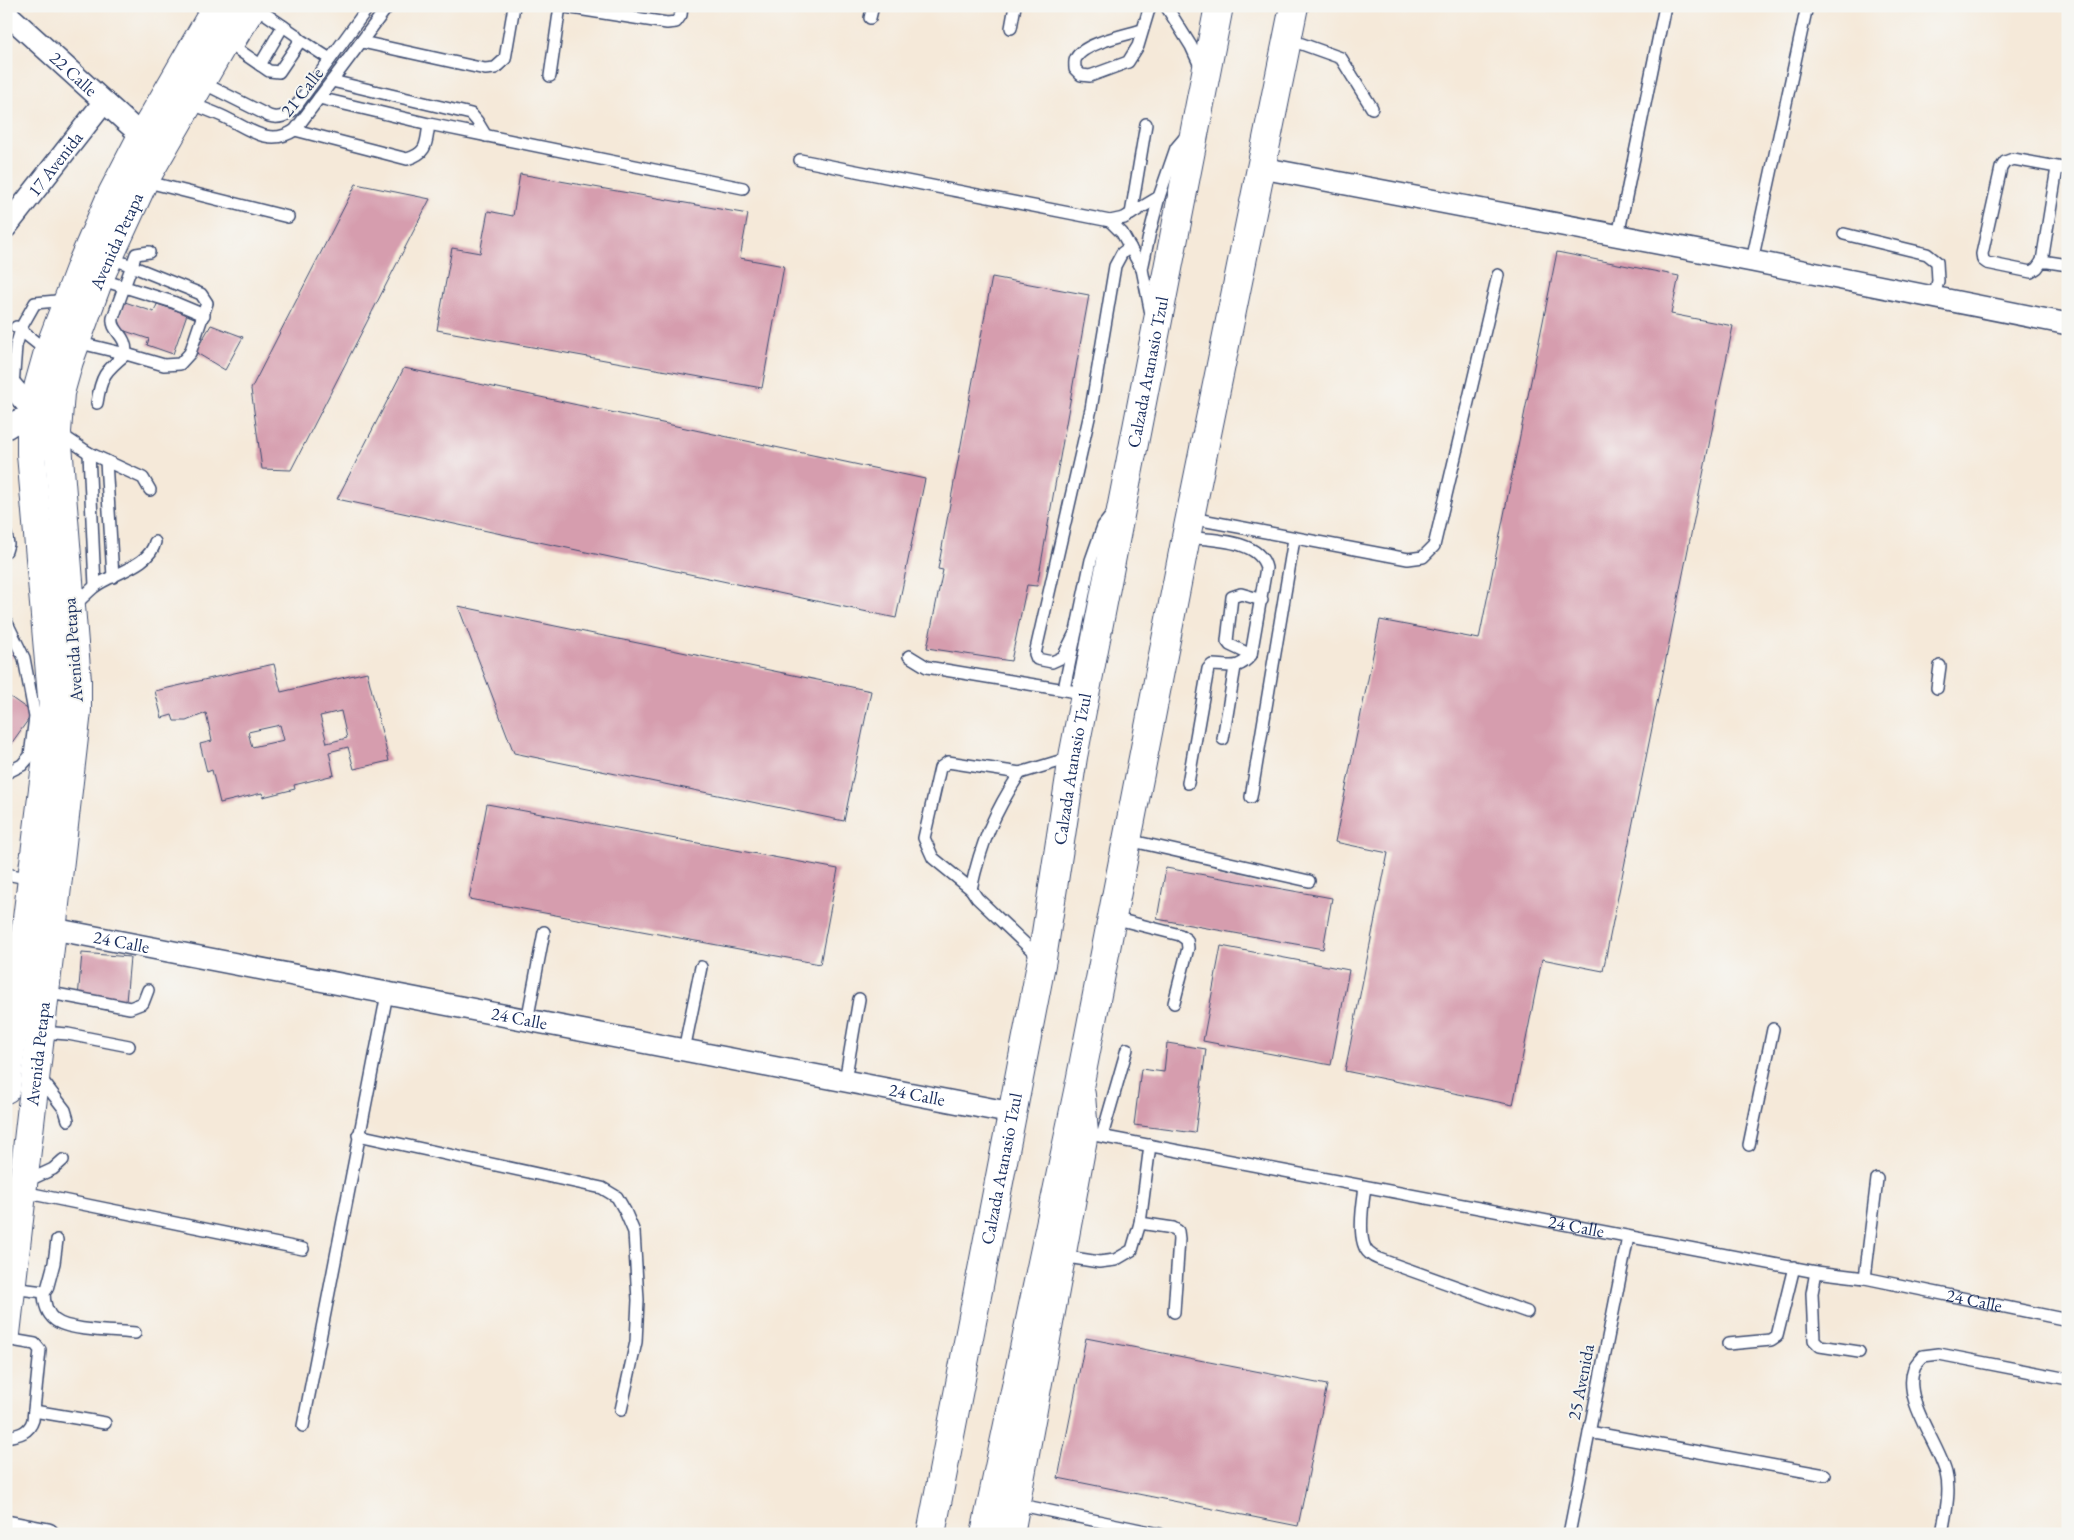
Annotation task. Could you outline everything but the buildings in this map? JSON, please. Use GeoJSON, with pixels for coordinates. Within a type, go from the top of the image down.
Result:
{"type":"FeatureCollection","features":[{"type":"Feature","properties":{"kind":"main road","name":"Avenida Petapa"},"geometry":{"type":"LineString","coordinates":[[6,1089],[18,961],[26,924],[19,877],[53,708],[30,454],[24,420],[67,300],[112,194],[142,136],[217,6]]}},
{"type":"Feature","properties":{"kind":"main road","name":"Calzada Atanasio Tzul"},"geometry":{"type":"LineString","coordinates":[[931,1534],[1042,959],[1073,757],[1075,691],[1121,502],[1219,6]]}},
{"type":"Feature","properties":{"kind":"main road"},"geometry":{"type":"LineString","coordinates":[[984,1534],[1080,1082],[1188,527],[1294,6]]}},
{"type":"Feature","properties":{"kind":"main road","name":"Avenida Petapa"},"geometry":{"type":"LineString","coordinates":[[6,1334],[77,711],[57,432],[60,393],[76,342],[116,272],[144,182],[195,92],[230,44],[253,8]]}},
{"type":"Feature","properties":{"kind":"main road"},"geometry":{"type":"LineString","coordinates":[[1010,1534],[1062,1256],[1093,1134],[1080,1082]]}},
{"type":"Feature","properties":{"kind":"street","name":"22 Calle"},"geometry":{"type":"LineString","coordinates":[[12,16],[142,136]]}},
{"type":"Feature","properties":{"kind":"street","name":"17 Avenida"},"geometry":{"type":"LineString","coordinates":[[6,227],[104,102]]}},
{"type":"Feature","properties":{"kind":"street"},"geometry":{"type":"LineString","coordinates":[[1262,168],[2067,323]]}},
{"type":"Feature","properties":{"kind":"street"},"geometry":{"type":"LineString","coordinates":[[9,383],[24,420]]}},
{"type":"Feature","properties":{"kind":"street","name":"24 Calle"},"geometry":{"type":"LineString","coordinates":[[26,924],[1012,1113]]}},
{"type":"Feature","properties":{"kind":"street"},"geometry":{"type":"LineString","coordinates":[[10,1529],[48,1534]]}},
{"type":"Feature","properties":{"kind":"lane","name":"21 Calle"},"geometry":{"type":"LineString","coordinates":[[195,92],[269,116],[280,117],[288,115],[369,6]]}},
{"type":"Feature","properties":{"kind":"lane","name":"21 Calle"},"geometry":{"type":"LineString","coordinates":[[195,92],[223,116],[259,136],[267,138],[283,137],[295,130],[388,6]]}},
{"type":"Feature","properties":{"kind":"lane"},"geometry":{"type":"LineString","coordinates":[[362,42],[485,69],[495,68],[505,59],[514,6]]}},
{"type":"Feature","properties":{"kind":"lane"},"geometry":{"type":"LineString","coordinates":[[550,76],[559,6],[667,23],[676,22],[681,15],[682,6]]}},
{"type":"Feature","properties":{"kind":"lane"},"geometry":{"type":"LineString","coordinates":[[870,18],[873,6]]}},
{"type":"Feature","properties":{"kind":"lane"},"geometry":{"type":"LineString","coordinates":[[1011,28],[1015,6]]}},
{"type":"Feature","properties":{"kind":"lane"},"geometry":{"type":"LineString","coordinates":[[1142,30],[1089,46],[1080,52],[1075,60],[1075,69],[1081,75],[1090,76],[1128,62],[1138,46],[1150,6]]}},
{"type":"Feature","properties":{"kind":"lane"},"geometry":{"type":"LineString","coordinates":[[1166,6],[1192,46],[1205,76]]}},
{"type":"Feature","properties":{"kind":"lane"},"geometry":{"type":"LineString","coordinates":[[1618,236],[1665,6]]}},
{"type":"Feature","properties":{"kind":"lane"},"geometry":{"type":"LineString","coordinates":[[1752,261],[1807,6]]}},
{"type":"Feature","properties":{"kind":"lane"},"geometry":{"type":"LineString","coordinates":[[253,8],[283,26],[330,59]]}},
{"type":"Feature","properties":{"kind":"lane"},"geometry":{"type":"LineString","coordinates":[[260,66],[283,26]]}},
{"type":"Feature","properties":{"kind":"lane"},"geometry":{"type":"LineString","coordinates":[[230,44],[260,66],[269,71],[279,72],[298,44],[299,39]]}},
{"type":"Feature","properties":{"kind":"lane"},"geometry":{"type":"LineString","coordinates":[[1288,39],[1341,58],[1372,108]]}},
{"type":"Feature","properties":{"kind":"lane"},"geometry":{"type":"LineString","coordinates":[[332,81],[471,114],[486,136]]}},
{"type":"Feature","properties":{"kind":"lane"},"geometry":{"type":"LineString","coordinates":[[319,98],[429,124],[743,188]]}},
{"type":"Feature","properties":{"kind":"lane"},"geometry":{"type":"LineString","coordinates":[[295,130],[407,159],[416,156],[426,148],[429,124]]}},
{"type":"Feature","properties":{"kind":"lane"},"geometry":{"type":"LineString","coordinates":[[1131,214],[1146,124]]}},
{"type":"Feature","properties":{"kind":"lane"},"geometry":{"type":"LineString","coordinates":[[1142,269],[1159,197],[1176,148],[1196,124]]}},
{"type":"Feature","properties":{"kind":"lane"},"geometry":{"type":"LineString","coordinates":[[2013,159],[2063,168],[2042,261],[2037,268],[2030,272],[1987,263],[1983,260],[1982,254],[2001,168],[2005,162],[2013,159]]}},
{"type":"Feature","properties":{"kind":"lane"},"geometry":{"type":"LineString","coordinates":[[800,160],[1110,221],[1124,218],[1159,197]]}},
{"type":"Feature","properties":{"kind":"lane"},"geometry":{"type":"LineString","coordinates":[[144,182],[288,217]]}},
{"type":"Feature","properties":{"kind":"lane"},"geometry":{"type":"LineString","coordinates":[[1110,221],[1122,233],[1142,269],[1146,295],[1156,332]]}},
{"type":"Feature","properties":{"kind":"lane"},"geometry":{"type":"LineString","coordinates":[[1844,234],[1927,254],[1937,262],[1938,281],[1934,297]]}},
{"type":"Feature","properties":{"kind":"lane"},"geometry":{"type":"LineString","coordinates":[[1076,631],[1064,657],[1052,662],[1037,659],[1035,654],[1091,409],[1115,266],[1122,253],[1130,247]]}},
{"type":"Feature","properties":{"kind":"lane"},"geometry":{"type":"LineString","coordinates":[[126,354],[124,339],[112,323],[116,272],[136,254],[149,252]]}},
{"type":"Feature","properties":{"kind":"lane"},"geometry":{"type":"LineString","coordinates":[[2042,261],[2068,265]]}},
{"type":"Feature","properties":{"kind":"lane"},"geometry":{"type":"LineString","coordinates":[[76,342],[164,365],[180,364],[190,353],[207,303],[201,294],[116,272]]}},
{"type":"Feature","properties":{"kind":"lane"},"geometry":{"type":"LineString","coordinates":[[116,272],[204,315]]}},
{"type":"Feature","properties":{"kind":"lane"},"geometry":{"type":"LineString","coordinates":[[1188,527],[1294,539],[1408,560],[1423,557],[1434,546],[1498,275]]}},
{"type":"Feature","properties":{"kind":"lane"},"geometry":{"type":"LineString","coordinates":[[9,383],[18,328],[34,302],[67,300]]}},
{"type":"Feature","properties":{"kind":"lane"},"geometry":{"type":"LineString","coordinates":[[18,328],[48,352]]}},
{"type":"Feature","properties":{"kind":"lane"},"geometry":{"type":"LineString","coordinates":[[97,403],[100,382],[112,366],[126,354]]}},
{"type":"Feature","properties":{"kind":"lane"},"geometry":{"type":"LineString","coordinates":[[57,432],[90,453],[143,478],[150,490]]}},
{"type":"Feature","properties":{"kind":"lane"},"geometry":{"type":"LineString","coordinates":[[90,453],[95,586]]}},
{"type":"Feature","properties":{"kind":"lane"},"geometry":{"type":"LineString","coordinates":[[106,461],[113,577]]}},
{"type":"Feature","properties":{"kind":"lane"},"geometry":{"type":"LineString","coordinates":[[909,656],[927,667],[1075,691],[1076,631],[1091,560],[1103,526],[1121,502]]}},
{"type":"Feature","properties":{"kind":"lane"},"geometry":{"type":"LineString","coordinates":[[1188,527],[1247,546],[1260,556],[1266,568],[1251,655],[1246,661],[1235,667],[1212,665],[1208,669],[1188,783]]}},
{"type":"Feature","properties":{"kind":"lane"},"geometry":{"type":"LineString","coordinates":[[6,534],[8,544],[6,551]]}},
{"type":"Feature","properties":{"kind":"lane"},"geometry":{"type":"LineString","coordinates":[[1251,797],[1294,539]]}},
{"type":"Feature","properties":{"kind":"lane"},"geometry":{"type":"LineString","coordinates":[[71,609],[95,586],[146,558],[153,552],[155,542]]}},
{"type":"Feature","properties":{"kind":"lane"},"geometry":{"type":"LineString","coordinates":[[1251,655],[1230,645],[1227,641],[1232,598],[1241,594],[1262,600]]}},
{"type":"Feature","properties":{"kind":"lane"},"geometry":{"type":"LineString","coordinates":[[6,621],[24,658],[35,717],[30,756],[22,765],[6,773]]}},
{"type":"Feature","properties":{"kind":"lane"},"geometry":{"type":"LineString","coordinates":[[1937,688],[1940,666]]}},
{"type":"Feature","properties":{"kind":"lane"},"geometry":{"type":"LineString","coordinates":[[1223,739],[1235,667]]}},
{"type":"Feature","properties":{"kind":"lane"},"geometry":{"type":"LineString","coordinates":[[1042,959],[977,898],[971,888],[933,858],[924,838],[940,768],[948,762],[1020,773],[1073,757]]}},
{"type":"Feature","properties":{"kind":"lane"},"geometry":{"type":"LineString","coordinates":[[971,888],[979,853],[996,812],[1020,773]]}},
{"type":"Feature","properties":{"kind":"lane"},"geometry":{"type":"LineString","coordinates":[[1128,840],[1309,881]]}},
{"type":"Feature","properties":{"kind":"lane"},"geometry":{"type":"LineString","coordinates":[[1113,918],[1180,935],[1187,940],[1188,948],[1174,1003]]}},
{"type":"Feature","properties":{"kind":"lane"},"geometry":{"type":"LineString","coordinates":[[527,1020],[544,932]]}},
{"type":"Feature","properties":{"kind":"lane"},"geometry":{"type":"LineString","coordinates":[[684,1050],[701,966]]}},
{"type":"Feature","properties":{"kind":"lane"},"geometry":{"type":"LineString","coordinates":[[45,992],[130,1008],[143,1003],[148,990]]}},
{"type":"Feature","properties":{"kind":"lane"},"geometry":{"type":"LineString","coordinates":[[303,1426],[358,1135],[387,994]]}},
{"type":"Feature","properties":{"kind":"lane"},"geometry":{"type":"LineString","coordinates":[[845,1081],[859,999]]}},
{"type":"Feature","properties":{"kind":"lane"},"geometry":{"type":"LineString","coordinates":[[1749,1145],[1773,1029]]}},
{"type":"Feature","properties":{"kind":"lane"},"geometry":{"type":"LineString","coordinates":[[41,1032],[68,1034],[129,1046]]}},
{"type":"Feature","properties":{"kind":"lane"},"geometry":{"type":"LineString","coordinates":[[1093,1134],[1127,1049]]}},
{"type":"Feature","properties":{"kind":"lane"},"geometry":{"type":"LineString","coordinates":[[36,1073],[65,1110],[68,1120]]}},
{"type":"Feature","properties":{"kind":"lane","name":"24 Calle"},"geometry":{"type":"LineString","coordinates":[[1093,1134],[1816,1272],[1865,1278],[2068,1320]]}},
{"type":"Feature","properties":{"kind":"lane"},"geometry":{"type":"LineString","coordinates":[[358,1135],[602,1188],[617,1197],[634,1232],[638,1300],[636,1342],[621,1410]]}},
{"type":"Feature","properties":{"kind":"lane"},"geometry":{"type":"LineString","coordinates":[[1062,1256],[1099,1262],[1116,1260],[1132,1250],[1140,1223],[1150,1145]]}},
{"type":"Feature","properties":{"kind":"lane"},"geometry":{"type":"LineString","coordinates":[[23,1187],[53,1170],[64,1160]]}},
{"type":"Feature","properties":{"kind":"lane"},"geometry":{"type":"LineString","coordinates":[[1865,1278],[1877,1179]]}},
{"type":"Feature","properties":{"kind":"lane"},"geometry":{"type":"LineString","coordinates":[[23,1187],[303,1249]]}},
{"type":"Feature","properties":{"kind":"lane"},"geometry":{"type":"LineString","coordinates":[[1365,1187],[1362,1216],[1363,1241],[1367,1253],[1379,1259],[1528,1312]]}},
{"type":"Feature","properties":{"kind":"lane"},"geometry":{"type":"LineString","coordinates":[[1140,1223],[1173,1228],[1178,1231],[1174,1312]]}},
{"type":"Feature","properties":{"kind":"lane","name":"25 Avenida"},"geometry":{"type":"LineString","coordinates":[[1569,1534],[1628,1236]]}},
{"type":"Feature","properties":{"kind":"lane"},"geometry":{"type":"LineString","coordinates":[[56,1240],[54,1263],[48,1286],[44,1292],[47,1310],[54,1320],[65,1326],[135,1333]]}},
{"type":"Feature","properties":{"kind":"lane"},"geometry":{"type":"LineString","coordinates":[[1728,1344],[1771,1340],[1777,1336],[1794,1267]]}},
{"type":"Feature","properties":{"kind":"lane"},"geometry":{"type":"LineString","coordinates":[[1816,1272],[1812,1293],[1814,1340],[1820,1346],[1859,1352]]}},
{"type":"Feature","properties":{"kind":"lane"},"geometry":{"type":"LineString","coordinates":[[12,1288],[44,1292]]}},
{"type":"Feature","properties":{"kind":"lane"},"geometry":{"type":"LineString","coordinates":[[6,1339],[34,1344],[40,1350],[34,1411],[30,1428],[24,1433],[6,1437]]}},
{"type":"Feature","properties":{"kind":"lane"},"geometry":{"type":"LineString","coordinates":[[1942,1534],[1947,1502],[1947,1474],[1913,1397],[1911,1382],[1914,1367],[1923,1356],[1939,1354],[2068,1378]]}},
{"type":"Feature","properties":{"kind":"lane"},"geometry":{"type":"LineString","coordinates":[[34,1411],[105,1424]]}},
{"type":"Feature","properties":{"kind":"lane"},"geometry":{"type":"LineString","coordinates":[[1589,1432],[1824,1475]]}},
{"type":"Feature","properties":{"kind":"lane"},"geometry":{"type":"LineString","coordinates":[[1016,1504],[1160,1534]]}}]}
